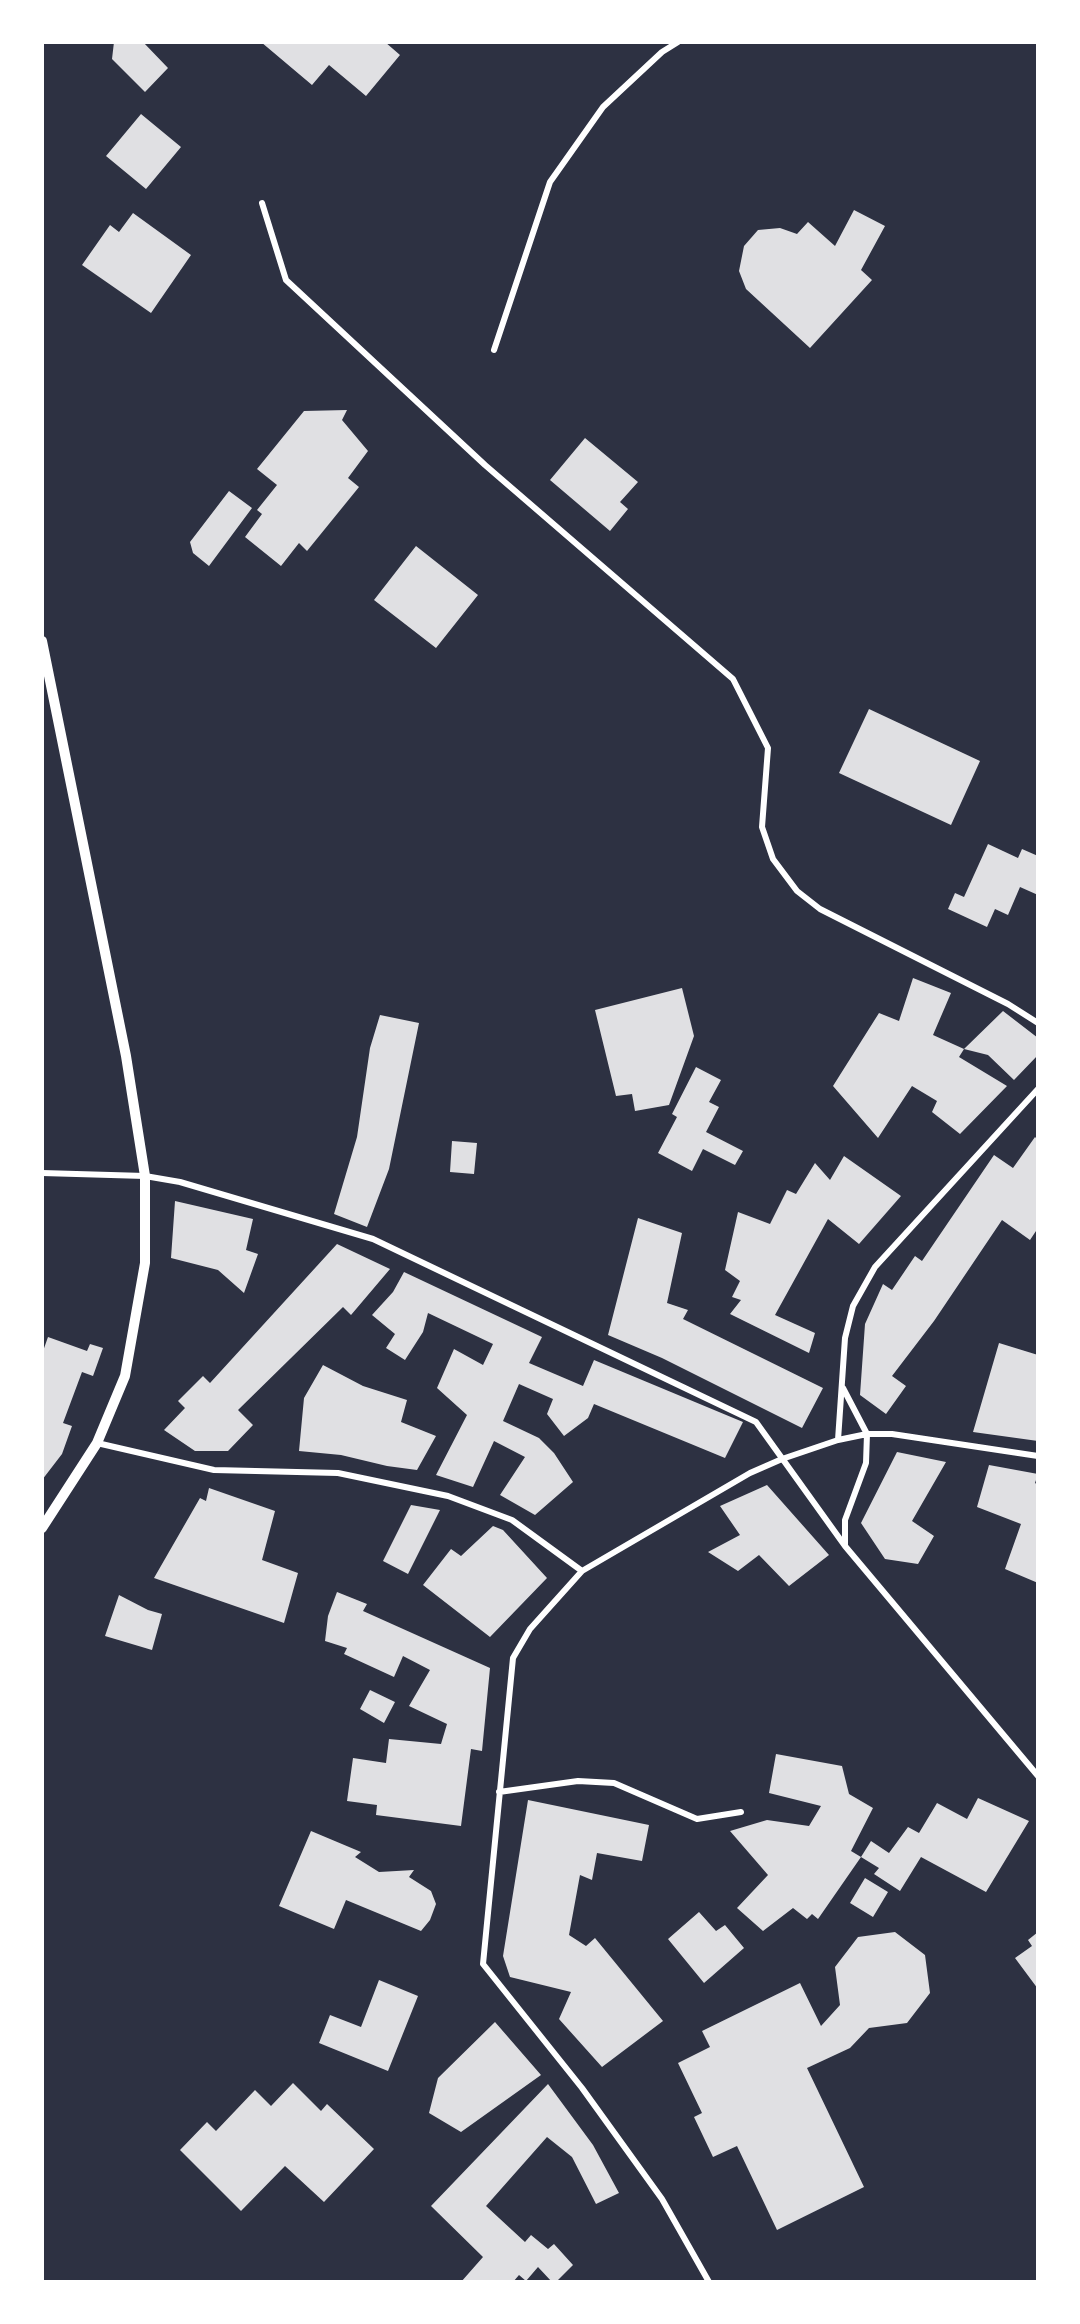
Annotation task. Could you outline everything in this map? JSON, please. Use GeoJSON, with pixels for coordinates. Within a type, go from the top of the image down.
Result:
{"type":"FeatureCollection","features":[{"type":"Feature","properties":{"kind":"street"},"geometry":{"type":"LineString","coordinates":[[494,350],[550,182],[603,107],[662,52],[678,42]]}},
{"type":"Feature","properties":{"kind":"street"},"geometry":{"type":"LineString","coordinates":[[262,203],[286,280],[485,465],[733,679],[768,748],[762,827],[772,859],[797,891],[820,909],[1008,1004],[1038,1023]]}},
{"type":"Feature","properties":{"kind":"street"},"geometry":{"type":"LineString","coordinates":[[42,641],[126,1056],[145,1176],[146,1263],[125,1376],[97,1443],[42,1528]]}},
{"type":"Feature","properties":{"kind":"street"},"geometry":{"type":"LineString","coordinates":[[838,1440],[845,1338],[853,1306],[875,1267],[1038,1089]]}},
{"type":"Feature","properties":{"kind":"street"},"geometry":{"type":"LineString","coordinates":[[42,1173],[145,1176],[191,1185],[373,1239],[756,1422],[845,1546],[1038,1776]]}},
{"type":"Feature","properties":{"kind":"street"},"geometry":{"type":"LineString","coordinates":[[842,1387],[867,1434],[866,1463],[845,1520],[845,1546]]}},
{"type":"Feature","properties":{"kind":"street"},"geometry":{"type":"LineString","coordinates":[[709,2282],[655,2190],[582,2088],[483,1964],[513,1658],[530,1629],[582,1571],[750,1473],[782,1459],[838,1440],[867,1434],[892,1434],[1038,1456]]}},
{"type":"Feature","properties":{"kind":"street"},"geometry":{"type":"LineString","coordinates":[[97,1443],[214,1470],[338,1473],[448,1496],[512,1520],[582,1571]]}},
{"type":"Feature","properties":{"kind":"street"},"geometry":{"type":"LineString","coordinates":[[499,1792],[578,1781],[614,1783],[697,1819],[741,1812]]}},
{"type":"Feature","properties":{"kind":"building"},"geometry":{"type":"Polygon","coordinates":[[[114,42],[143,42],[168,68],[145,92],[112,59],[114,42]]]}},
{"type":"Feature","properties":{"kind":"building"},"geometry":{"type":"Polygon","coordinates":[[[261,42],[385,42],[400,55],[366,96],[329,65],[312,85],[261,42]]]}},
{"type":"Feature","properties":{"kind":"building"},"geometry":{"type":"Polygon","coordinates":[[[141,114],[181,147],[146,189],[106,156],[141,114]]]}},
{"type":"Feature","properties":{"kind":"building"},"geometry":{"type":"Polygon","coordinates":[[[854,210],[885,226],[861,270],[872,280],[810,348],[746,289],[739,271],[744,246],[758,230],[780,228],[797,234],[808,222],[835,246],[854,210]]]}},
{"type":"Feature","properties":{"kind":"building"},"geometry":{"type":"Polygon","coordinates":[[[133,213],[191,255],[151,313],[82,265],[110,225],[119,232],[133,213]]]}},
{"type":"Feature","properties":{"kind":"building"},"geometry":{"type":"Polygon","coordinates":[[[347,410],[342,420],[368,451],[348,478],[359,487],[307,551],[299,543],[281,566],[245,537],[262,514],[257,510],[277,485],[257,469],[304,411],[347,410]]]}},
{"type":"Feature","properties":{"kind":"building"},"geometry":{"type":"Polygon","coordinates":[[[585,438],[638,482],[620,502],[628,509],[610,531],[550,480],[585,438]]]}},
{"type":"Feature","properties":{"kind":"building"},"geometry":{"type":"Polygon","coordinates":[[[229,491],[252,508],[209,566],[193,553],[190,542],[229,491]]]}},
{"type":"Feature","properties":{"kind":"building"},"geometry":{"type":"Polygon","coordinates":[[[416,546],[478,595],[436,648],[374,600],[416,546]]]}},
{"type":"Feature","properties":{"kind":"building"},"geometry":{"type":"Polygon","coordinates":[[[869,709],[980,761],[951,825],[839,773],[869,709]]]}},
{"type":"Feature","properties":{"kind":"building"},"geometry":{"type":"Polygon","coordinates":[[[988,844],[1018,858],[1022,849],[1038,856],[1038,895],[1020,887],[1008,915],[995,909],[987,927],[948,909],[955,893],[964,897],[988,844]]]}},
{"type":"Feature","properties":{"kind":"building"},"geometry":{"type":"Polygon","coordinates":[[[913,978],[951,993],[933,1035],[964,1049],[959,1057],[1007,1086],[960,1134],[932,1112],[937,1101],[912,1086],[878,1138],[833,1086],[879,1013],[899,1021],[913,978]]]}},
{"type":"Feature","properties":{"kind":"building"},"geometry":{"type":"Polygon","coordinates":[[[682,988],[694,1036],[669,1105],[635,1111],[632,1094],[616,1096],[595,1010],[682,988]]]}},
{"type":"Feature","properties":{"kind":"building"},"geometry":{"type":"Polygon","coordinates":[[[1003,1011],[1038,1038],[1038,1055],[1014,1080],[988,1055],[964,1049],[1003,1011]]]}},
{"type":"Feature","properties":{"kind":"building"},"geometry":{"type":"Polygon","coordinates":[[[380,1015],[419,1023],[389,1169],[367,1227],[334,1214],[357,1137],[370,1048],[380,1015]]]}},
{"type":"Feature","properties":{"kind":"building"},"geometry":{"type":"Polygon","coordinates":[[[696,1067],[721,1080],[709,1102],[719,1107],[706,1132],[743,1151],[735,1165],[703,1149],[692,1171],[658,1153],[677,1117],[672,1114],[696,1067]]]}},
{"type":"Feature","properties":{"kind":"building"},"geometry":{"type":"Polygon","coordinates":[[[1035,1137],[1038,1140],[1038,1228],[1030,1240],[1002,1220],[934,1321],[892,1376],[906,1386],[886,1414],[860,1395],[865,1324],[883,1284],[892,1290],[915,1256],[922,1261],[994,1155],[1013,1168],[1035,1137]]]}},
{"type":"Feature","properties":{"kind":"building"},"geometry":{"type":"Polygon","coordinates":[[[452,1141],[477,1143],[474,1174],[450,1172],[452,1141]]]}},
{"type":"Feature","properties":{"kind":"building"},"geometry":{"type":"Polygon","coordinates":[[[844,1156],[901,1196],[859,1244],[828,1219],[775,1315],[815,1333],[809,1353],[730,1314],[741,1300],[732,1297],[740,1281],[725,1270],[738,1212],[770,1224],[787,1190],[796,1194],[815,1163],[830,1180],[844,1156]]]}},
{"type":"Feature","properties":{"kind":"building"},"geometry":{"type":"Polygon","coordinates":[[[175,1201],[253,1219],[246,1250],[258,1254],[244,1293],[218,1270],[171,1258],[175,1201]]]}},
{"type":"Feature","properties":{"kind":"building"},"geometry":{"type":"Polygon","coordinates":[[[638,1218],[682,1233],[667,1303],[688,1310],[683,1319],[823,1388],[802,1428],[662,1358],[608,1335],[638,1218]]]}},
{"type":"Feature","properties":{"kind":"building"},"geometry":{"type":"Polygon","coordinates":[[[337,1244],[390,1269],[351,1315],[343,1307],[238,1410],[253,1425],[228,1451],[195,1451],[164,1430],[185,1408],[178,1401],[203,1376],[210,1383],[337,1244]]]}},
{"type":"Feature","properties":{"kind":"building"},"geometry":{"type":"Polygon","coordinates":[[[404,1272],[542,1337],[529,1363],[583,1386],[594,1360],[743,1422],[725,1458],[594,1404],[588,1418],[564,1436],[547,1414],[553,1399],[519,1384],[503,1421],[539,1438],[554,1453],[573,1482],[535,1515],[500,1495],[525,1457],[494,1441],[473,1487],[436,1475],[467,1415],[437,1388],[454,1349],[483,1365],[493,1344],[428,1313],[423,1332],[405,1360],[386,1348],[395,1334],[372,1315],[393,1292],[404,1272]]]}},
{"type":"Feature","properties":{"kind":"building"},"geometry":{"type":"Polygon","coordinates":[[[48,1337],[87,1351],[90,1344],[103,1348],[93,1376],[82,1372],[63,1423],[72,1426],[62,1454],[42,1480],[42,1354],[48,1337]]]}},
{"type":"Feature","properties":{"kind":"building"},"geometry":{"type":"Polygon","coordinates":[[[999,1343],[1038,1355],[1038,1441],[973,1432],[999,1343]]]}},
{"type":"Feature","properties":{"kind":"building"},"geometry":{"type":"Polygon","coordinates":[[[323,1365],[363,1386],[407,1400],[401,1422],[436,1436],[417,1470],[387,1466],[341,1455],[299,1451],[304,1398],[323,1365]]]}},
{"type":"Feature","properties":{"kind":"building"},"geometry":{"type":"Polygon","coordinates":[[[897,1452],[946,1462],[912,1521],[934,1536],[918,1564],[885,1559],[861,1523],[897,1452]]]}},
{"type":"Feature","properties":{"kind":"building"},"geometry":{"type":"Polygon","coordinates":[[[989,1465],[1038,1474],[1035,1483],[1038,1485],[1038,1583],[1005,1569],[1021,1524],[977,1507],[989,1465]]]}},
{"type":"Feature","properties":{"kind":"building"},"geometry":{"type":"Polygon","coordinates":[[[767,1485],[829,1555],[789,1586],[759,1555],[738,1571],[708,1552],[740,1535],[720,1506],[767,1485]]]}},
{"type":"Feature","properties":{"kind":"building"},"geometry":{"type":"Polygon","coordinates":[[[209,1488],[275,1511],[262,1560],[298,1573],[284,1623],[154,1578],[200,1498],[206,1501],[209,1488]]]}},
{"type":"Feature","properties":{"kind":"building"},"geometry":{"type":"Polygon","coordinates":[[[411,1505],[440,1510],[408,1574],[383,1561],[411,1505]]]}},
{"type":"Feature","properties":{"kind":"building"},"geometry":{"type":"Polygon","coordinates":[[[493,1526],[503,1530],[547,1578],[490,1637],[423,1585],[451,1549],[461,1556],[493,1526]]]}},
{"type":"Feature","properties":{"kind":"building"},"geometry":{"type":"Polygon","coordinates":[[[337,1592],[367,1604],[363,1611],[490,1668],[482,1751],[471,1749],[461,1826],[376,1815],[377,1805],[347,1801],[353,1758],[386,1763],[389,1739],[441,1744],[447,1724],[409,1706],[430,1670],[403,1656],[394,1677],[344,1654],[347,1648],[325,1641],[328,1616],[337,1592]]]}},
{"type":"Feature","properties":{"kind":"building"},"geometry":{"type":"Polygon","coordinates":[[[119,1595],[148,1610],[162,1614],[152,1650],[105,1636],[119,1595]]]}},
{"type":"Feature","properties":{"kind":"building"},"geometry":{"type":"Polygon","coordinates":[[[370,1690],[395,1702],[384,1723],[360,1709],[370,1690]]]}},
{"type":"Feature","properties":{"kind":"building"},"geometry":{"type":"Polygon","coordinates":[[[776,1754],[842,1766],[849,1794],[873,1808],[851,1851],[861,1857],[818,1919],[812,1914],[807,1919],[793,1908],[763,1931],[737,1908],[768,1875],[730,1831],[767,1820],[809,1826],[821,1806],[769,1793],[776,1754]]]}},
{"type":"Feature","properties":{"kind":"building"},"geometry":{"type":"Polygon","coordinates":[[[978,1798],[1029,1821],[986,1892],[921,1857],[900,1891],[874,1874],[879,1868],[861,1857],[871,1841],[889,1853],[908,1827],[919,1833],[937,1803],[967,1819],[978,1798]]]}},
{"type":"Feature","properties":{"kind":"building"},"geometry":{"type":"Polygon","coordinates":[[[528,1800],[649,1825],[642,1861],[597,1853],[592,1880],[580,1875],[569,1935],[586,1946],[595,1938],[663,2021],[602,2067],[559,2019],[571,1992],[510,1977],[503,1956],[528,1800]]]}},
{"type":"Feature","properties":{"kind":"building"},"geometry":{"type":"Polygon","coordinates":[[[311,1831],[361,1852],[355,1857],[379,1872],[414,1870],[409,1877],[431,1891],[436,1904],[430,1920],[421,1931],[346,1900],[334,1929],[279,1906],[311,1831]]]}},
{"type":"Feature","properties":{"kind":"building"},"geometry":{"type":"Polygon","coordinates":[[[865,1878],[888,1892],[873,1917],[850,1903],[865,1878]]]}},
{"type":"Feature","properties":{"kind":"building"},"geometry":{"type":"Polygon","coordinates":[[[699,1912],[716,1931],[725,1925],[744,1948],[704,1983],[668,1939],[699,1912]]]}},
{"type":"Feature","properties":{"kind":"building"},"geometry":{"type":"Polygon","coordinates":[[[895,1932],[925,1955],[930,1993],[907,2023],[869,2028],[850,2048],[807,2068],[864,2187],[777,2230],[737,2146],[713,2157],[694,2117],[702,2113],[678,2063],[710,2047],[702,2031],[800,1983],[821,2026],[840,2005],[835,1967],[858,1937],[895,1932]]]}},
{"type":"Feature","properties":{"kind":"building"},"geometry":{"type":"Polygon","coordinates":[[[1038,1932],[1038,1989],[1015,1958],[1032,1946],[1028,1940],[1038,1932]]]}},
{"type":"Feature","properties":{"kind":"building"},"geometry":{"type":"Polygon","coordinates":[[[379,1980],[418,1996],[388,2071],[319,2043],[330,2015],[361,2027],[379,1980]]]}},
{"type":"Feature","properties":{"kind":"building"},"geometry":{"type":"Polygon","coordinates":[[[495,2022],[541,2075],[461,2132],[429,2113],[438,2078],[495,2022]]]}},
{"type":"Feature","properties":{"kind":"building"},"geometry":{"type":"Polygon","coordinates":[[[293,2083],[321,2111],[327,2104],[374,2149],[324,2202],[285,2166],[241,2211],[180,2150],[207,2122],[216,2131],[255,2090],[271,2106],[293,2083]]]}},
{"type":"Feature","properties":{"kind":"building"},"geometry":{"type":"Polygon","coordinates":[[[548,2084],[593,2145],[619,2193],[596,2204],[572,2157],[547,2137],[486,2206],[525,2242],[531,2235],[548,2249],[554,2244],[573,2265],[556,2282],[552,2282],[538,2267],[526,2281],[519,2275],[513,2282],[461,2282],[483,2257],[431,2206],[548,2084]]]}}]}
